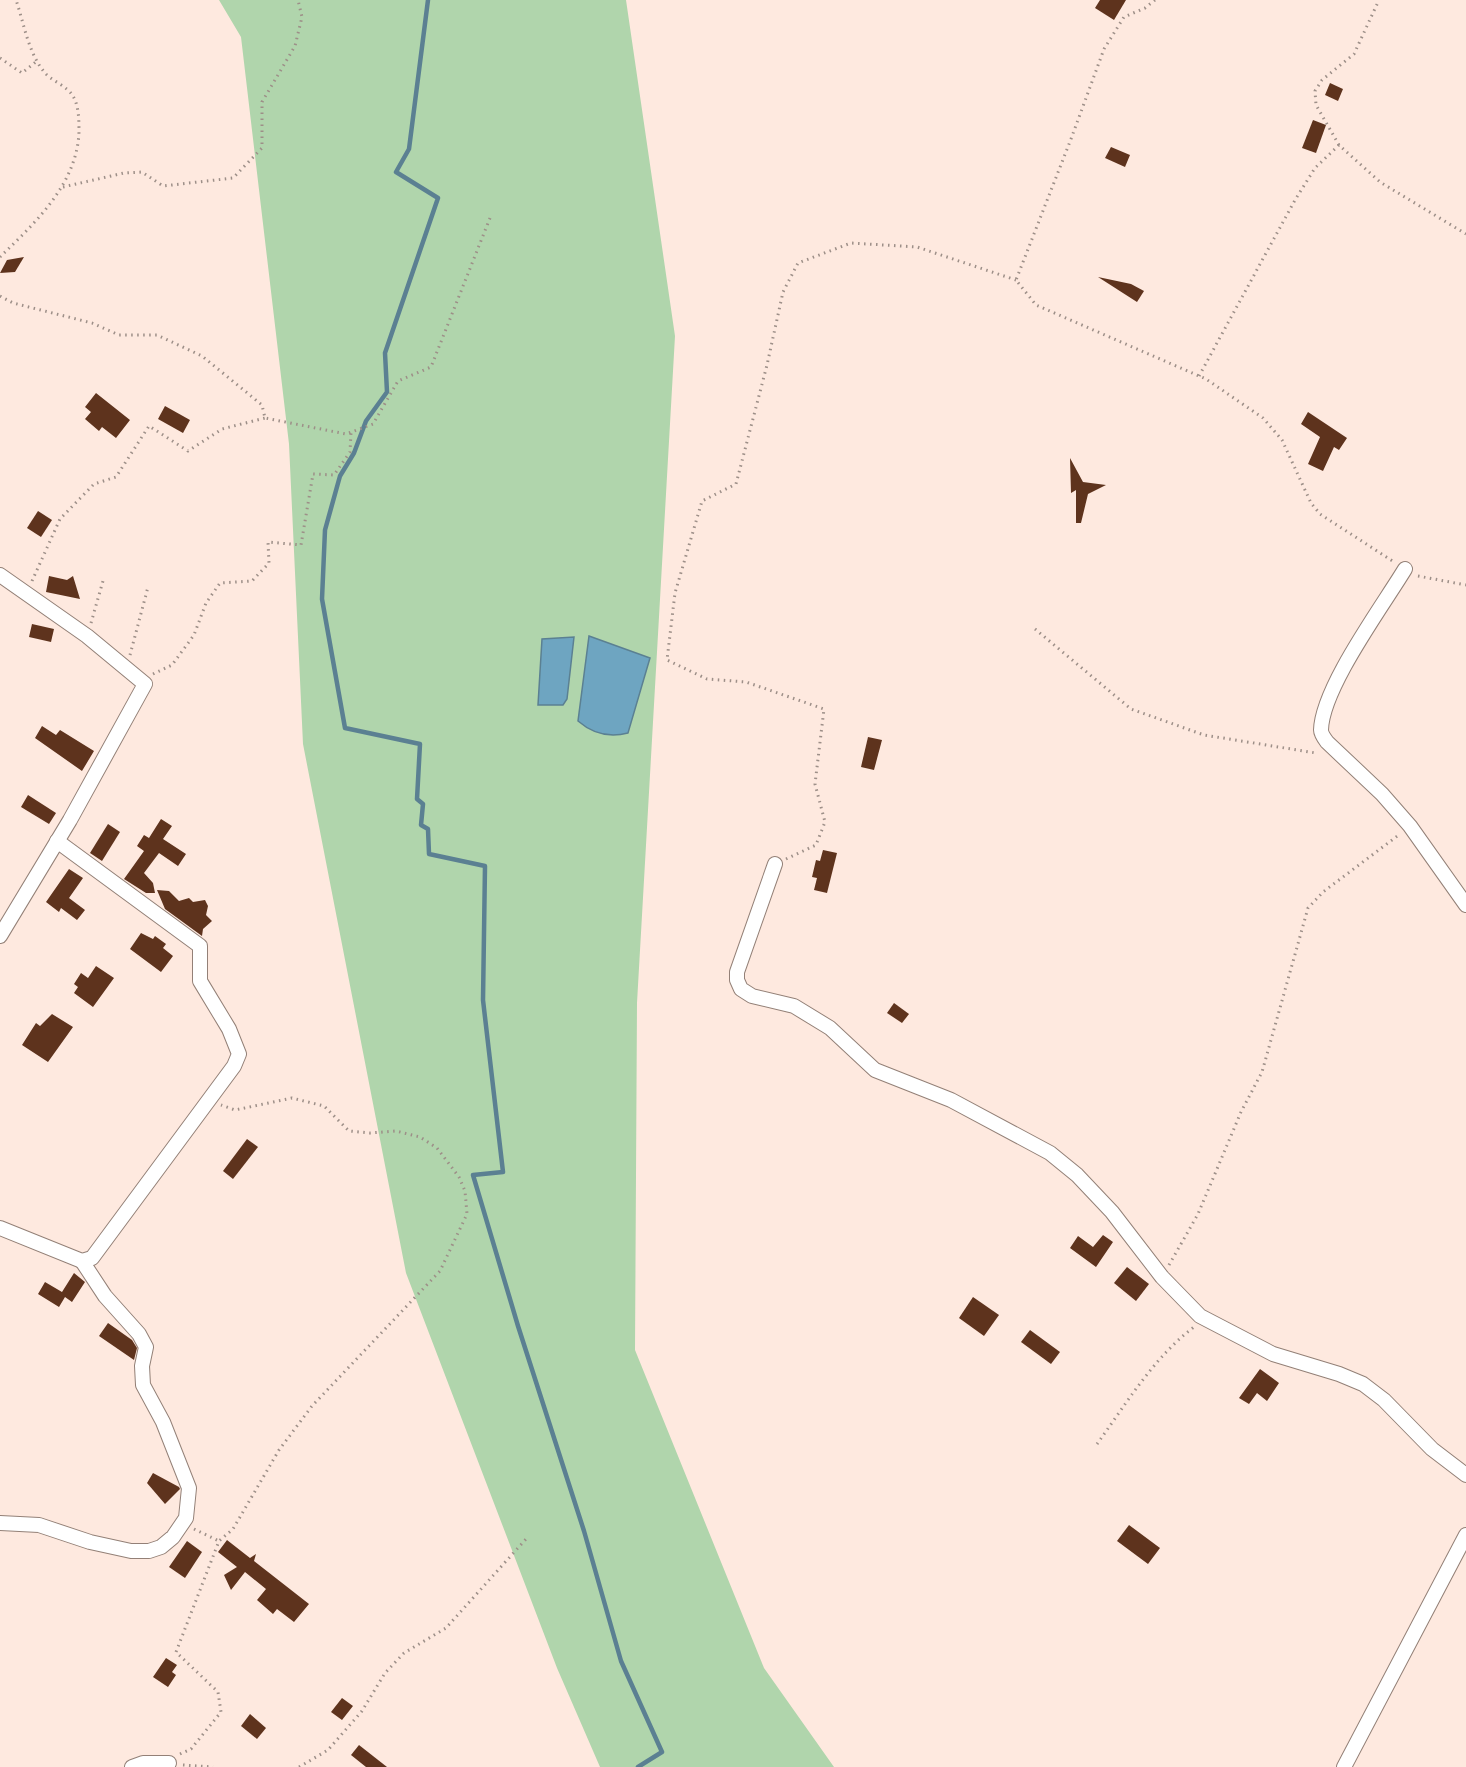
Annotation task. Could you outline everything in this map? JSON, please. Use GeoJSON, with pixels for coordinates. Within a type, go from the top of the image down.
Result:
{"type":"FeatureCollection","features":[{"type":"Feature","properties":{"kind":"street"},"geometry":{"type":"LineString","coordinates":[[1405,569],[1335,686],[1323,716],[1321,733],[1327,742],[1382,794],[1410,826],[1466,905]]}},
{"type":"Feature","properties":{"kind":"street"},"geometry":{"type":"LineString","coordinates":[[0,575],[87,636],[145,684],[118,736],[0,936]]}},
{"type":"Feature","properties":{"kind":"street"},"geometry":{"type":"LineString","coordinates":[[57,841],[200,946],[202,954],[200,981],[229,1029],[239,1054],[234,1066],[102,1249],[92,1258],[82,1261]]}},
{"type":"Feature","properties":{"kind":"street"},"geometry":{"type":"LineString","coordinates":[[775,864],[737,972],[737,980],[741,989],[752,996],[794,1006],[830,1028],[875,1071],[951,1100],[1050,1154],[1077,1175],[1112,1212],[1184,1302],[1212,1323],[1273,1354],[1339,1374],[1363,1384],[1384,1400],[1432,1449],[1466,1475]]}},
{"type":"Feature","properties":{"kind":"street"},"geometry":{"type":"LineString","coordinates":[[0,1228],[82,1261],[105,1296],[139,1334],[146,1347],[142,1366],[143,1385],[163,1422],[189,1488],[186,1518],[173,1537],[161,1547],[149,1551],[131,1551],[90,1542],[39,1525],[0,1523]]}},
{"type":"Feature","properties":{"kind":"street"},"geometry":{"type":"LineString","coordinates":[[1344,1767],[1466,1535]]}},
{"type":"Feature","properties":{"kind":"street"},"geometry":{"type":"LineString","coordinates":[[132,1767],[143,1763],[165,1763]]}},
{"type":"Feature","properties":{"kind":"path"},"geometry":{"type":"LineString","coordinates":[[0,257],[25,233],[63,187],[78,150],[79,118],[73,95],[45,73],[37,61],[16,0]]}},
{"type":"Feature","properties":{"kind":"path"},"geometry":{"type":"LineString","coordinates":[[63,187],[124,173],[142,172],[163,186],[233,178],[262,148],[262,102],[295,46],[302,17],[298,0]]}},
{"type":"Feature","properties":{"kind":"path"},"geometry":{"type":"LineString","coordinates":[[1016,280],[1075,130],[1104,48],[1124,17],[1155,0]]}},
{"type":"Feature","properties":{"kind":"path"},"geometry":{"type":"LineString","coordinates":[[1379,0],[1354,54],[1322,80],[1315,91],[1316,105],[1339,145],[1380,182],[1466,234]]}},
{"type":"Feature","properties":{"kind":"path"},"geometry":{"type":"LineString","coordinates":[[0,58],[22,73],[37,61]]}},
{"type":"Feature","properties":{"kind":"path"},"geometry":{"type":"LineString","coordinates":[[1199,376],[1295,200],[1315,168],[1339,145]]}},
{"type":"Feature","properties":{"kind":"path"},"geometry":{"type":"LineString","coordinates":[[27,593],[60,519],[94,484],[116,477],[149,426],[188,451],[222,429],[265,418],[346,434],[373,424],[398,381],[431,367],[490,218]]}},
{"type":"Feature","properties":{"kind":"path"},"geometry":{"type":"LineString","coordinates":[[775,864],[816,845],[825,822],[815,784],[824,709],[746,682],[707,679],[667,660],[675,593],[702,501],[736,484],[783,292],[798,263],[851,243],[917,247],[1016,280],[1036,305],[1199,376],[1263,418],[1282,440],[1311,503],[1320,514],[1405,569],[1422,577],[1466,585]]}},
{"type":"Feature","properties":{"kind":"path"},"geometry":{"type":"LineString","coordinates":[[0,296],[14,303],[92,323],[119,335],[157,335],[202,356],[262,405],[265,418]]}},
{"type":"Feature","properties":{"kind":"path"},"geometry":{"type":"LineString","coordinates":[[145,684],[150,676],[172,665],[194,634],[206,603],[220,583],[252,580],[269,563],[268,542],[301,545],[313,474],[334,475],[350,452],[351,432]]}},
{"type":"Feature","properties":{"kind":"path"},"geometry":{"type":"LineString","coordinates":[[87,636],[103,581]]}},
{"type":"Feature","properties":{"kind":"path"},"geometry":{"type":"LineString","coordinates":[[127,668],[148,587]]}},
{"type":"Feature","properties":{"kind":"path"},"geometry":{"type":"LineString","coordinates":[[1035,629],[1131,709],[1204,735],[1317,753]]}},
{"type":"Feature","properties":{"kind":"path"},"geometry":{"type":"LineString","coordinates":[[1162,1277],[1198,1214],[1241,1112],[1262,1072],[1308,908],[1323,892],[1410,826]]}},
{"type":"Feature","properties":{"kind":"path"},"geometry":{"type":"LineString","coordinates":[[165,1763],[191,1749],[221,1712],[219,1692],[176,1652],[219,1541],[233,1529],[279,1450],[312,1406],[440,1271],[467,1214],[465,1191],[459,1177],[437,1148],[420,1137],[396,1131],[369,1133],[349,1131],[324,1106],[292,1098],[234,1110],[208,1100]]}},
{"type":"Feature","properties":{"kind":"path"},"geometry":{"type":"LineString","coordinates":[[1097,1444],[1149,1372],[1178,1339],[1198,1323],[1212,1323]]}},
{"type":"Feature","properties":{"kind":"path"},"geometry":{"type":"LineString","coordinates":[[186,1518],[188,1525],[219,1541]]}},
{"type":"Feature","properties":{"kind":"path"},"geometry":{"type":"LineString","coordinates":[[299,1767],[328,1750],[362,1711],[385,1672],[404,1653],[446,1628],[526,1539]]}},
{"type":"Feature","properties":{"kind":"path"},"geometry":{"type":"LineString","coordinates":[[165,1763],[213,1767]]}},
{"type":"Feature","properties":{"kind":"green space"},"geometry":{"type":"Polygon","coordinates":[[[219,0],[626,0],[675,336],[637,1003],[635,1350],[764,1668],[834,1767],[600,1767],[557,1668],[406,1273],[303,744],[289,444],[241,37],[219,0]]]}},
{"type":"Feature","properties":{"kind":"water"},"geometry":{"type":"Polygon","coordinates":[[[589,636],[650,658],[628,733],[602,734],[578,721],[589,636]]]}},
{"type":"Feature","properties":{"kind":"water"},"geometry":{"type":"Polygon","coordinates":[[[574,637],[567,699],[563,705],[538,705],[542,639],[574,637]]]}},
{"type":"Feature","properties":{"kind":"building"},"geometry":{"type":"Polygon","coordinates":[[[1100,0],[1126,0],[1114,20],[1095,8],[1100,0]]]}},
{"type":"Feature","properties":{"kind":"building"},"geometry":{"type":"Polygon","coordinates":[[[1330,83],[1343,89],[1338,101],[1325,95],[1330,83]]]}},
{"type":"Feature","properties":{"kind":"building"},"geometry":{"type":"Polygon","coordinates":[[[1313,120],[1326,125],[1316,153],[1302,148],[1313,120]]]}},
{"type":"Feature","properties":{"kind":"building"},"geometry":{"type":"Polygon","coordinates":[[[1111,147],[1130,155],[1125,167],[1105,158],[1111,147]]]}},
{"type":"Feature","properties":{"kind":"building"},"geometry":{"type":"Polygon","coordinates":[[[24,257],[15,272],[0,273],[7,260],[24,257]]]}},
{"type":"Feature","properties":{"kind":"building"},"geometry":{"type":"Polygon","coordinates":[[[1098,277],[1131,284],[1144,291],[1137,302],[1098,277]]]}},
{"type":"Feature","properties":{"kind":"building"},"geometry":{"type":"Polygon","coordinates":[[[96,393],[130,420],[116,438],[102,427],[99,431],[85,419],[91,412],[85,407],[96,393]]]}},
{"type":"Feature","properties":{"kind":"building"},"geometry":{"type":"Polygon","coordinates":[[[165,406],[190,420],[183,433],[158,419],[165,406]]]}},
{"type":"Feature","properties":{"kind":"building"},"geometry":{"type":"Polygon","coordinates":[[[1308,412],[1347,438],[1339,450],[1334,447],[1323,471],[1308,464],[1320,437],[1301,424],[1308,412]]]}},
{"type":"Feature","properties":{"kind":"building"},"geometry":{"type":"Polygon","coordinates":[[[1070,458],[1083,482],[1106,485],[1088,494],[1081,523],[1076,523],[1076,490],[1071,493],[1070,458]]]}},
{"type":"Feature","properties":{"kind":"building"},"geometry":{"type":"Polygon","coordinates":[[[38,511],[52,520],[41,537],[27,528],[38,511]]]}},
{"type":"Feature","properties":{"kind":"building"},"geometry":{"type":"Polygon","coordinates":[[[49,576],[67,580],[73,576],[80,599],[46,592],[49,576]]]}},
{"type":"Feature","properties":{"kind":"building"},"geometry":{"type":"Polygon","coordinates":[[[32,624],[54,629],[51,642],[29,637],[32,624]]]}},
{"type":"Feature","properties":{"kind":"building"},"geometry":{"type":"Polygon","coordinates":[[[42,726],[56,735],[60,730],[94,751],[82,771],[35,738],[42,726]]]}},
{"type":"Feature","properties":{"kind":"building"},"geometry":{"type":"Polygon","coordinates":[[[868,737],[882,740],[874,770],[861,767],[868,737]]]}},
{"type":"Feature","properties":{"kind":"building"},"geometry":{"type":"Polygon","coordinates":[[[28,795],[56,813],[49,824],[21,807],[28,795]]]}},
{"type":"Feature","properties":{"kind":"building"},"geometry":{"type":"Polygon","coordinates":[[[161,819],[172,826],[163,839],[186,854],[178,866],[159,853],[144,873],[153,883],[155,893],[146,893],[124,879],[144,851],[137,846],[144,835],[149,838],[161,819]]]}},
{"type":"Feature","properties":{"kind":"building"},"geometry":{"type":"Polygon","coordinates":[[[108,824],[120,832],[102,861],[90,853],[108,824]]]}},
{"type":"Feature","properties":{"kind":"building"},"geometry":{"type":"Polygon","coordinates":[[[823,850],[837,853],[827,893],[814,890],[817,878],[812,877],[816,860],[820,861],[823,850]]]}},
{"type":"Feature","properties":{"kind":"building"},"geometry":{"type":"Polygon","coordinates":[[[69,869],[83,878],[69,898],[85,910],[77,920],[61,908],[59,912],[46,902],[69,869]]]}},
{"type":"Feature","properties":{"kind":"building"},"geometry":{"type":"Polygon","coordinates":[[[157,890],[169,891],[179,901],[189,898],[193,902],[205,900],[208,906],[206,915],[212,921],[203,929],[202,936],[165,909],[157,890]]]}},
{"type":"Feature","properties":{"kind":"building"},"geometry":{"type":"Polygon","coordinates":[[[141,933],[153,939],[155,936],[166,944],[163,948],[173,956],[161,972],[130,949],[141,933]]]}},
{"type":"Feature","properties":{"kind":"building"},"geometry":{"type":"Polygon","coordinates":[[[96,966],[114,978],[93,1007],[74,993],[78,987],[74,984],[81,973],[88,978],[96,966]]]}},
{"type":"Feature","properties":{"kind":"building"},"geometry":{"type":"Polygon","coordinates":[[[894,1003],[909,1014],[902,1023],[887,1013],[894,1003]]]}},
{"type":"Feature","properties":{"kind":"building"},"geometry":{"type":"Polygon","coordinates":[[[52,1014],[73,1027],[48,1062],[22,1045],[36,1023],[40,1026],[52,1014]]]}},
{"type":"Feature","properties":{"kind":"building"},"geometry":{"type":"Polygon","coordinates":[[[247,1139],[258,1147],[233,1179],[223,1171],[247,1139]]]}},
{"type":"Feature","properties":{"kind":"building"},"geometry":{"type":"Polygon","coordinates":[[[1103,1235],[1113,1242],[1096,1267],[1070,1248],[1078,1236],[1093,1247],[1103,1235]]]}},
{"type":"Feature","properties":{"kind":"building"},"geometry":{"type":"Polygon","coordinates":[[[1127,1267],[1149,1284],[1136,1301],[1114,1283],[1127,1267]]]}},
{"type":"Feature","properties":{"kind":"building"},"geometry":{"type":"Polygon","coordinates":[[[74,1273],[85,1282],[72,1302],[65,1297],[59,1307],[38,1294],[45,1282],[62,1292],[74,1273]]]}},
{"type":"Feature","properties":{"kind":"building"},"geometry":{"type":"Polygon","coordinates":[[[973,1297],[999,1315],[984,1336],[959,1318],[973,1297]]]}},
{"type":"Feature","properties":{"kind":"building"},"geometry":{"type":"Polygon","coordinates":[[[108,1323],[132,1340],[137,1348],[134,1360],[99,1336],[108,1323]]]}},
{"type":"Feature","properties":{"kind":"building"},"geometry":{"type":"Polygon","coordinates":[[[1030,1330],[1060,1352],[1051,1364],[1021,1342],[1030,1330]]]}},
{"type":"Feature","properties":{"kind":"building"},"geometry":{"type":"Polygon","coordinates":[[[1260,1369],[1279,1383],[1267,1401],[1257,1393],[1249,1404],[1239,1398],[1260,1369]]]}},
{"type":"Feature","properties":{"kind":"building"},"geometry":{"type":"Polygon","coordinates":[[[153,1473],[180,1489],[165,1504],[147,1483],[153,1473]]]}},
{"type":"Feature","properties":{"kind":"building"},"geometry":{"type":"Polygon","coordinates":[[[1129,1525],[1160,1548],[1148,1564],[1117,1541],[1129,1525]]]}},
{"type":"Feature","properties":{"kind":"building"},"geometry":{"type":"Polygon","coordinates":[[[227,1540],[250,1558],[256,1554],[254,1561],[309,1604],[294,1622],[277,1609],[273,1614],[257,1600],[266,1589],[245,1572],[231,1590],[224,1575],[237,1567],[218,1552],[227,1540]]]}},
{"type":"Feature","properties":{"kind":"building"},"geometry":{"type":"Polygon","coordinates":[[[187,1541],[202,1552],[185,1578],[169,1567],[187,1541]]]}},
{"type":"Feature","properties":{"kind":"building"},"geometry":{"type":"Polygon","coordinates":[[[166,1658],[177,1665],[172,1672],[176,1675],[168,1687],[153,1677],[166,1658]]]}},
{"type":"Feature","properties":{"kind":"building"},"geometry":{"type":"Polygon","coordinates":[[[342,1698],[353,1706],[342,1720],[331,1712],[342,1698]]]}},
{"type":"Feature","properties":{"kind":"building"},"geometry":{"type":"Polygon","coordinates":[[[250,1714],[266,1728],[257,1739],[241,1726],[250,1714]]]}},
{"type":"Feature","properties":{"kind":"building"},"geometry":{"type":"Polygon","coordinates":[[[359,1745],[387,1767],[366,1767],[351,1755],[359,1745]]]}},
{"type":"Feature","properties":{"kind":"waterway"},"geometry":{"type":"LineString","coordinates":[[428,0],[409,149],[396,172],[438,198],[385,353],[387,392],[366,421],[354,453],[340,476],[325,530],[322,599],[345,728],[420,744],[417,799],[423,804],[421,825],[428,829],[429,854],[485,866],[483,1000],[503,1172],[473,1175],[518,1326],[584,1531],[621,1661],[662,1752],[638,1767]]}}]}
